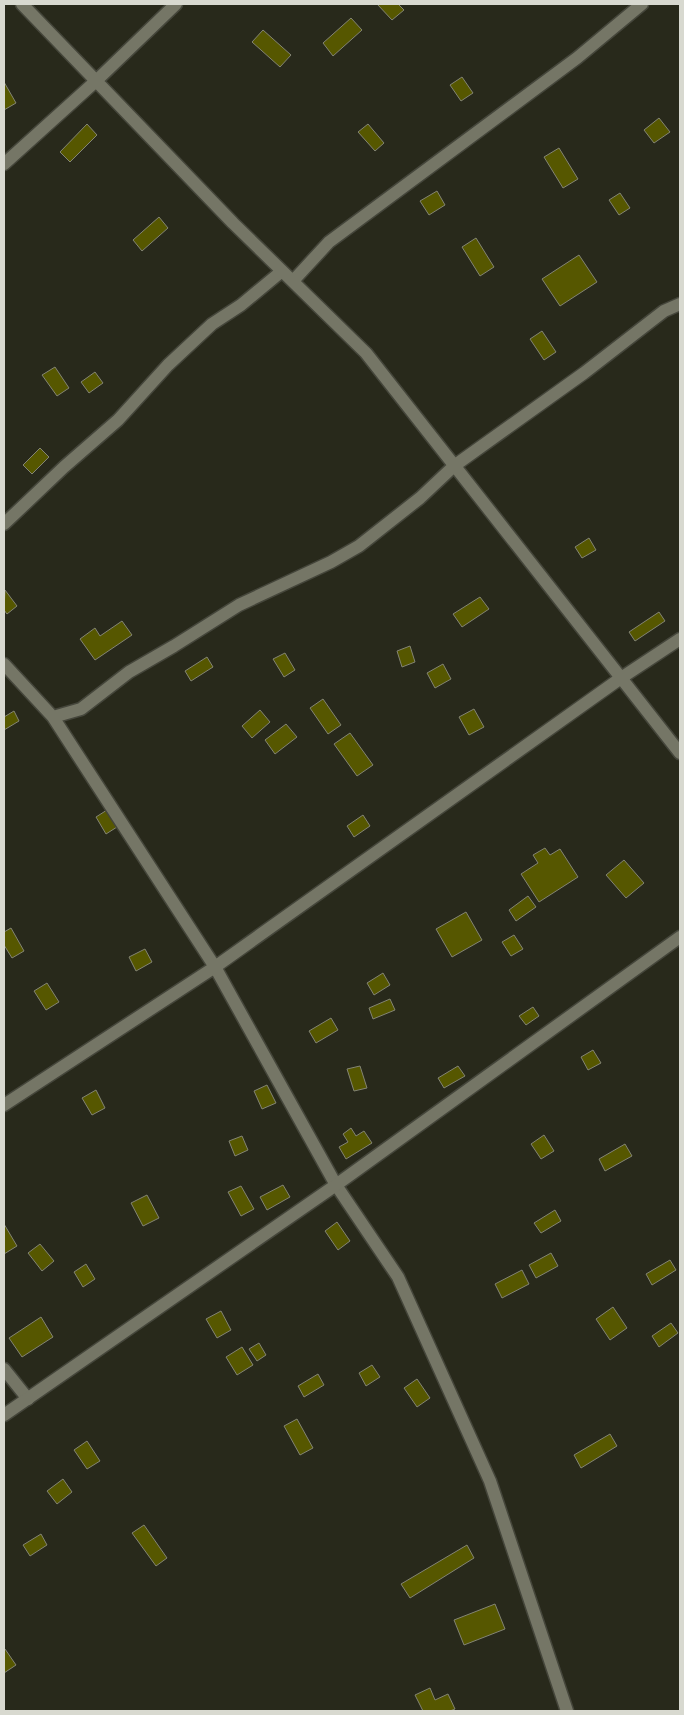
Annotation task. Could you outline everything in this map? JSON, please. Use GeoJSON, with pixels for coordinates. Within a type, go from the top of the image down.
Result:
{"type":"FeatureCollection","features":[{"type":"Feature","properties":{"kind":"street"},"geometry":{"type":"LineString","coordinates":[[22,4],[233,223],[366,353],[680,754]]}},
{"type":"Feature","properties":{"kind":"street"},"geometry":{"type":"LineString","coordinates":[[4,164],[96,81],[176,4]]}},
{"type":"Feature","properties":{"kind":"street"},"geometry":{"type":"LineString","coordinates":[[293,281],[329,242],[577,58],[642,4]]}},
{"type":"Feature","properties":{"kind":"street"},"geometry":{"type":"LineString","coordinates":[[4,524],[64,467],[118,420],[168,365],[212,324],[241,305],[282,271]]}},
{"type":"Feature","properties":{"kind":"street"},"geometry":{"type":"LineString","coordinates":[[52,717],[81,709],[128,672],[174,646],[239,605],[331,562],[359,546],[420,498],[454,466],[584,373],[664,311],[680,304]]}},
{"type":"Feature","properties":{"kind":"street"},"geometry":{"type":"LineString","coordinates":[[4,1105],[215,966],[621,678],[680,639]]}},
{"type":"Feature","properties":{"kind":"street"},"geometry":{"type":"LineString","coordinates":[[4,664],[52,717],[215,966],[336,1184],[398,1277],[490,1481],[567,1711]]}},
{"type":"Feature","properties":{"kind":"street"},"geometry":{"type":"LineString","coordinates":[[4,1415],[336,1184],[680,937]]}},
{"type":"Feature","properties":{"kind":"street"},"geometry":{"type":"LineString","coordinates":[[4,1369],[28,1399]]}},
{"type":"Feature","properties":{"kind":"building"},"geometry":{"type":"Polygon","coordinates":[[[377,4],[398,4],[404,10],[392,20],[377,4]]]}},
{"type":"Feature","properties":{"kind":"building"},"geometry":{"type":"Polygon","coordinates":[[[351,18],[362,30],[333,56],[323,43],[351,18]]]}},
{"type":"Feature","properties":{"kind":"building"},"geometry":{"type":"Polygon","coordinates":[[[263,30],[291,55],[280,67],[252,42],[263,30]]]}},
{"type":"Feature","properties":{"kind":"building"},"geometry":{"type":"Polygon","coordinates":[[[462,77],[473,93],[461,101],[450,85],[462,77]]]}},
{"type":"Feature","properties":{"kind":"building"},"geometry":{"type":"Polygon","coordinates":[[[4,82],[16,103],[4,110],[4,82]]]}},
{"type":"Feature","properties":{"kind":"building"},"geometry":{"type":"Polygon","coordinates":[[[659,118],[670,132],[654,143],[644,130],[659,118]]]}},
{"type":"Feature","properties":{"kind":"building"},"geometry":{"type":"Polygon","coordinates":[[[87,124],[97,135],[70,162],[60,152],[87,124]]]}},
{"type":"Feature","properties":{"kind":"building"},"geometry":{"type":"Polygon","coordinates":[[[368,124],[384,143],[375,151],[358,132],[368,124]]]}},
{"type":"Feature","properties":{"kind":"building"},"geometry":{"type":"Polygon","coordinates":[[[559,148],[578,179],[563,188],[544,157],[559,148]]]}},
{"type":"Feature","properties":{"kind":"building"},"geometry":{"type":"Polygon","coordinates":[[[437,191],[445,205],[429,215],[420,201],[437,191]]]}},
{"type":"Feature","properties":{"kind":"building"},"geometry":{"type":"Polygon","coordinates":[[[620,193],[630,208],[619,215],[609,200],[620,193]]]}},
{"type":"Feature","properties":{"kind":"building"},"geometry":{"type":"Polygon","coordinates":[[[159,217],[168,228],[142,251],[133,240],[159,217]]]}},
{"type":"Feature","properties":{"kind":"building"},"geometry":{"type":"Polygon","coordinates":[[[476,238],[494,267],[480,276],[462,247],[476,238]]]}},
{"type":"Feature","properties":{"kind":"building"},"geometry":{"type":"Polygon","coordinates":[[[579,255],[597,282],[560,306],[542,279],[579,255]]]}},
{"type":"Feature","properties":{"kind":"building"},"geometry":{"type":"Polygon","coordinates":[[[542,331],[556,352],[544,360],[530,339],[542,331]]]}},
{"type":"Feature","properties":{"kind":"building"},"geometry":{"type":"Polygon","coordinates":[[[55,367],[69,388],[57,396],[42,375],[55,367]]]}},
{"type":"Feature","properties":{"kind":"building"},"geometry":{"type":"Polygon","coordinates":[[[95,372],[103,383],[89,393],[81,382],[95,372]]]}},
{"type":"Feature","properties":{"kind":"building"},"geometry":{"type":"Polygon","coordinates":[[[40,448],[49,457],[32,474],[23,465],[40,448]]]}},
{"type":"Feature","properties":{"kind":"building"},"geometry":{"type":"Polygon","coordinates":[[[589,538],[596,550],[582,558],[575,547],[589,538]]]}},
{"type":"Feature","properties":{"kind":"building"},"geometry":{"type":"Polygon","coordinates":[[[5,590],[17,606],[7,614],[4,610],[5,590]]]}},
{"type":"Feature","properties":{"kind":"building"},"geometry":{"type":"Polygon","coordinates":[[[480,597],[489,609],[462,627],[453,614],[480,597]]]}},
{"type":"Feature","properties":{"kind":"building"},"geometry":{"type":"Polygon","coordinates":[[[659,612],[665,621],[635,641],[629,632],[659,612]]]}},
{"type":"Feature","properties":{"kind":"building"},"geometry":{"type":"Polygon","coordinates":[[[122,621],[132,635],[95,660],[80,639],[95,628],[100,636],[122,621]]]}},
{"type":"Feature","properties":{"kind":"building"},"geometry":{"type":"Polygon","coordinates":[[[410,646],[415,662],[402,667],[397,651],[410,646]]]}},
{"type":"Feature","properties":{"kind":"building"},"geometry":{"type":"Polygon","coordinates":[[[285,653],[295,670],[284,677],[273,659],[285,653]]]}},
{"type":"Feature","properties":{"kind":"building"},"geometry":{"type":"Polygon","coordinates":[[[207,657],[213,667],[191,681],[185,671],[207,657]]]}},
{"type":"Feature","properties":{"kind":"building"},"geometry":{"type":"Polygon","coordinates":[[[443,664],[451,679],[435,688],[427,673],[443,664]]]}},
{"type":"Feature","properties":{"kind":"building"},"geometry":{"type":"Polygon","coordinates":[[[323,699],[341,725],[328,734],[310,708],[323,699]]]}},
{"type":"Feature","properties":{"kind":"building"},"geometry":{"type":"Polygon","coordinates":[[[474,709],[484,727],[469,735],[459,717],[474,709]]]}},
{"type":"Feature","properties":{"kind":"building"},"geometry":{"type":"Polygon","coordinates":[[[260,710],[270,722],[252,738],[242,726],[260,710]]]}},
{"type":"Feature","properties":{"kind":"building"},"geometry":{"type":"Polygon","coordinates":[[[14,711],[19,721],[4,730],[4,717],[14,711]]]}},
{"type":"Feature","properties":{"kind":"building"},"geometry":{"type":"Polygon","coordinates":[[[286,724],[297,737],[275,754],[265,740],[286,724]]]}},
{"type":"Feature","properties":{"kind":"building"},"geometry":{"type":"Polygon","coordinates":[[[350,733],[373,765],[357,776],[334,744],[350,733]]]}},
{"type":"Feature","properties":{"kind":"building"},"geometry":{"type":"Polygon","coordinates":[[[107,810],[117,827],[106,834],[96,817],[107,810]]]}},
{"type":"Feature","properties":{"kind":"building"},"geometry":{"type":"Polygon","coordinates":[[[363,815],[370,826],[354,837],[347,826],[363,815]]]}},
{"type":"Feature","properties":{"kind":"building"},"geometry":{"type":"Polygon","coordinates":[[[545,848],[550,855],[560,849],[578,877],[539,902],[521,874],[538,863],[533,855],[545,848]]]}},
{"type":"Feature","properties":{"kind":"building"},"geometry":{"type":"Polygon","coordinates":[[[624,860],[644,883],[626,898],[606,875],[624,860]]]}},
{"type":"Feature","properties":{"kind":"building"},"geometry":{"type":"Polygon","coordinates":[[[528,896],[536,907],[516,921],[509,910],[528,896]]]}},
{"type":"Feature","properties":{"kind":"building"},"geometry":{"type":"Polygon","coordinates":[[[466,912],[482,940],[452,957],[436,929],[466,912]]]}},
{"type":"Feature","properties":{"kind":"building"},"geometry":{"type":"Polygon","coordinates":[[[11,928],[24,951],[12,958],[4,945],[4,932],[11,928]]]}},
{"type":"Feature","properties":{"kind":"building"},"geometry":{"type":"Polygon","coordinates":[[[514,935],[523,949],[511,956],[502,942],[514,935]]]}},
{"type":"Feature","properties":{"kind":"building"},"geometry":{"type":"Polygon","coordinates":[[[145,949],[152,962],[136,971],[129,957],[145,949]]]}},
{"type":"Feature","properties":{"kind":"building"},"geometry":{"type":"Polygon","coordinates":[[[383,973],[390,985],[374,995],[367,983],[383,973]]]}},
{"type":"Feature","properties":{"kind":"building"},"geometry":{"type":"Polygon","coordinates":[[[47,983],[59,1002],[46,1010],[34,991],[47,983]]]}},
{"type":"Feature","properties":{"kind":"building"},"geometry":{"type":"Polygon","coordinates":[[[390,999],[395,1010],[373,1019],[369,1008],[390,999]]]}},
{"type":"Feature","properties":{"kind":"building"},"geometry":{"type":"Polygon","coordinates":[[[533,1007],[539,1016],[526,1025],[519,1016],[533,1007]]]}},
{"type":"Feature","properties":{"kind":"building"},"geometry":{"type":"Polygon","coordinates":[[[331,1018],[338,1030],[316,1043],[309,1031],[331,1018]]]}},
{"type":"Feature","properties":{"kind":"building"},"geometry":{"type":"Polygon","coordinates":[[[593,1050],[601,1063],[588,1070],[581,1057],[593,1050]]]}},
{"type":"Feature","properties":{"kind":"building"},"geometry":{"type":"Polygon","coordinates":[[[360,1066],[367,1088],[354,1091],[347,1069],[360,1066]]]}},
{"type":"Feature","properties":{"kind":"building"},"geometry":{"type":"Polygon","coordinates":[[[458,1066],[465,1076],[444,1088],[438,1078],[458,1066]]]}},
{"type":"Feature","properties":{"kind":"building"},"geometry":{"type":"Polygon","coordinates":[[[267,1085],[276,1103],[262,1109],[254,1091],[267,1085]]]}},
{"type":"Feature","properties":{"kind":"building"},"geometry":{"type":"Polygon","coordinates":[[[96,1090],[105,1108],[92,1115],[82,1098],[96,1090]]]}},
{"type":"Feature","properties":{"kind":"building"},"geometry":{"type":"Polygon","coordinates":[[[351,1128],[356,1136],[364,1131],[372,1143],[346,1159],[339,1147],[348,1142],[343,1134],[351,1128]]]}},
{"type":"Feature","properties":{"kind":"building"},"geometry":{"type":"Polygon","coordinates":[[[544,1135],[554,1151],[541,1159],[531,1144],[544,1135]]]}},
{"type":"Feature","properties":{"kind":"building"},"geometry":{"type":"Polygon","coordinates":[[[242,1136],[248,1150],[235,1156],[229,1141],[242,1136]]]}},
{"type":"Feature","properties":{"kind":"building"},"geometry":{"type":"Polygon","coordinates":[[[625,1144],[632,1156],[605,1171],[599,1159],[625,1144]]]}},
{"type":"Feature","properties":{"kind":"building"},"geometry":{"type":"Polygon","coordinates":[[[283,1185],[290,1197],[267,1210],[260,1197],[283,1185]]]}},
{"type":"Feature","properties":{"kind":"building"},"geometry":{"type":"Polygon","coordinates":[[[241,1186],[254,1209],[241,1216],[228,1192],[241,1186]]]}},
{"type":"Feature","properties":{"kind":"building"},"geometry":{"type":"Polygon","coordinates":[[[147,1195],[159,1218],[143,1226],[131,1203],[147,1195]]]}},
{"type":"Feature","properties":{"kind":"building"},"geometry":{"type":"Polygon","coordinates":[[[555,1210],[561,1221],[541,1233],[534,1223],[555,1210]]]}},
{"type":"Feature","properties":{"kind":"building"},"geometry":{"type":"Polygon","coordinates":[[[337,1222],[350,1241],[338,1250],[325,1231],[337,1222]]]}},
{"type":"Feature","properties":{"kind":"building"},"geometry":{"type":"Polygon","coordinates":[[[4,1224],[17,1246],[4,1254],[4,1224]]]}},
{"type":"Feature","properties":{"kind":"building"},"geometry":{"type":"Polygon","coordinates":[[[40,1244],[54,1261],[42,1271],[28,1253],[40,1244]]]}},
{"type":"Feature","properties":{"kind":"building"},"geometry":{"type":"Polygon","coordinates":[[[551,1253],[558,1266],[536,1278],[529,1265],[551,1253]]]}},
{"type":"Feature","properties":{"kind":"building"},"geometry":{"type":"Polygon","coordinates":[[[670,1260],[676,1270],[652,1285],[646,1274],[670,1260]]]}},
{"type":"Feature","properties":{"kind":"building"},"geometry":{"type":"Polygon","coordinates":[[[86,1264],[95,1279],[83,1287],[74,1272],[86,1264]]]}},
{"type":"Feature","properties":{"kind":"building"},"geometry":{"type":"Polygon","coordinates":[[[522,1270],[529,1284],[502,1298],[495,1284],[522,1270]]]}},
{"type":"Feature","properties":{"kind":"building"},"geometry":{"type":"Polygon","coordinates":[[[613,1307],[627,1328],[610,1340],[596,1319],[613,1307]]]}},
{"type":"Feature","properties":{"kind":"building"},"geometry":{"type":"Polygon","coordinates":[[[221,1311],[231,1330],[217,1338],[206,1319],[221,1311]]]}},
{"type":"Feature","properties":{"kind":"building"},"geometry":{"type":"Polygon","coordinates":[[[41,1317],[53,1337],[22,1357],[9,1338],[41,1317]]]}},
{"type":"Feature","properties":{"kind":"building"},"geometry":{"type":"Polygon","coordinates":[[[671,1323],[678,1333],[659,1347],[652,1336],[671,1323]]]}},
{"type":"Feature","properties":{"kind":"building"},"geometry":{"type":"Polygon","coordinates":[[[259,1343],[266,1355],[257,1361],[249,1349],[259,1343]]]}},
{"type":"Feature","properties":{"kind":"building"},"geometry":{"type":"Polygon","coordinates":[[[242,1347],[253,1365],[237,1375],[226,1357],[242,1347]]]}},
{"type":"Feature","properties":{"kind":"building"},"geometry":{"type":"Polygon","coordinates":[[[372,1365],[380,1377],[366,1386],[359,1373],[372,1365]]]}},
{"type":"Feature","properties":{"kind":"building"},"geometry":{"type":"Polygon","coordinates":[[[318,1374],[324,1385],[304,1397],[298,1386],[318,1374]]]}},
{"type":"Feature","properties":{"kind":"building"},"geometry":{"type":"Polygon","coordinates":[[[417,1379],[430,1398],[417,1407],[404,1388],[417,1379]]]}},
{"type":"Feature","properties":{"kind":"building"},"geometry":{"type":"Polygon","coordinates":[[[297,1419],[313,1448],[300,1455],[284,1426],[297,1419]]]}},
{"type":"Feature","properties":{"kind":"building"},"geometry":{"type":"Polygon","coordinates":[[[610,1434],[617,1446],[581,1468],[574,1455],[610,1434]]]}},
{"type":"Feature","properties":{"kind":"building"},"geometry":{"type":"Polygon","coordinates":[[[87,1441],[100,1461],[87,1469],[74,1450],[87,1441]]]}},
{"type":"Feature","properties":{"kind":"building"},"geometry":{"type":"Polygon","coordinates":[[[63,1479],[72,1492],[57,1504],[47,1491],[63,1479]]]}},
{"type":"Feature","properties":{"kind":"building"},"geometry":{"type":"Polygon","coordinates":[[[144,1525],[167,1558],[156,1566],[132,1533],[144,1525]]]}},
{"type":"Feature","properties":{"kind":"building"},"geometry":{"type":"Polygon","coordinates":[[[41,1534],[47,1545],[30,1556],[23,1545],[41,1534]]]}},
{"type":"Feature","properties":{"kind":"building"},"geometry":{"type":"Polygon","coordinates":[[[467,1545],[474,1558],[410,1598],[401,1584],[467,1545]]]}},
{"type":"Feature","properties":{"kind":"building"},"geometry":{"type":"Polygon","coordinates":[[[495,1604],[505,1629],[464,1645],[454,1620],[495,1604]]]}},
{"type":"Feature","properties":{"kind":"building"},"geometry":{"type":"Polygon","coordinates":[[[4,1650],[16,1665],[4,1673],[4,1650]]]}},
{"type":"Feature","properties":{"kind":"building"},"geometry":{"type":"Polygon","coordinates":[[[430,1688],[435,1700],[448,1694],[455,1709],[450,1711],[423,1711],[415,1695],[430,1688]]]}}]}
